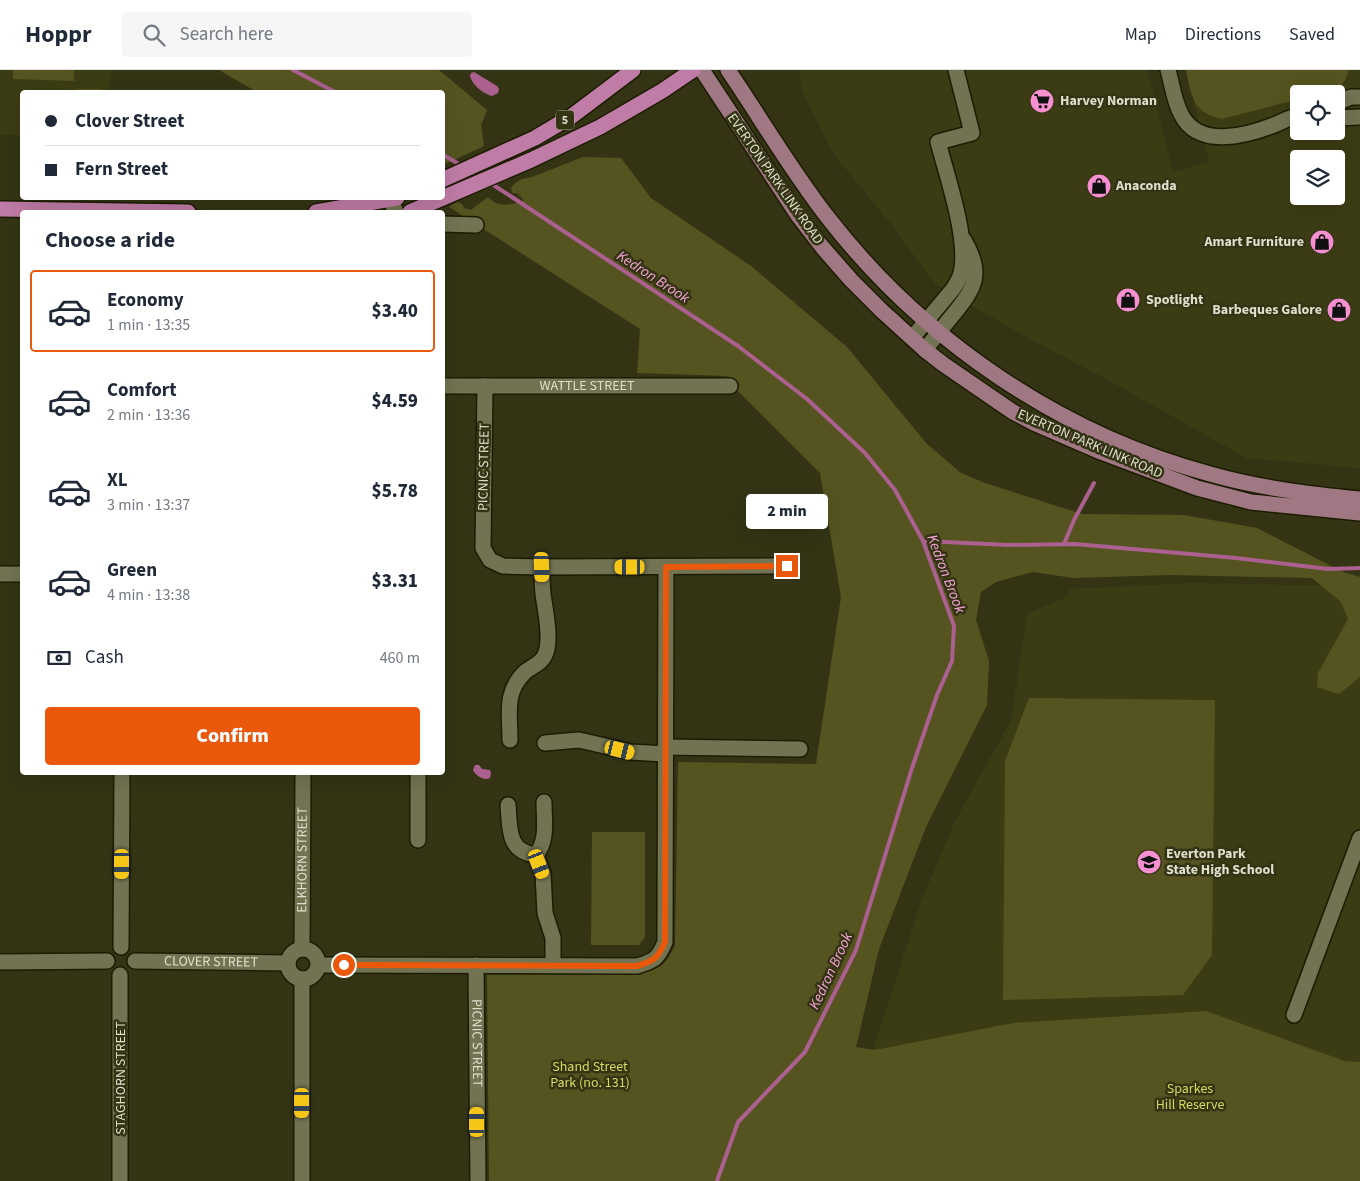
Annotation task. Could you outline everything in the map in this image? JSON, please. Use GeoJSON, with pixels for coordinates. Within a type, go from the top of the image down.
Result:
{"type":"FeatureCollection","features":[{"type":"Feature","properties":{"kind":"highway","name":"5"},"geometry":{"type":"LineString","coordinates":[[445,179],[535,138],[572,116],[633,70]]}},
{"type":"Feature","properties":{"kind":"highway","name":"5"},"geometry":{"type":"LineString","coordinates":[[445,198],[600,128],[637,107],[693,70]]}},
{"type":"Feature","properties":{"kind":"highway","name":"5"},"geometry":{"type":"LineString","coordinates":[[415,210],[440,200]]}},
{"type":"Feature","properties":{"kind":"highway"},"geometry":{"type":"LineString","coordinates":[[333,210],[394,203]]}},
{"type":"Feature","properties":{"kind":"highway"},"geometry":{"type":"LineString","coordinates":[[0,209],[41,210]]}},
{"type":"Feature","properties":{"kind":"main road","name":"EVERTON PARK LINK ROAD"},"geometry":{"type":"LineString","coordinates":[[702,70],[776,183],[822,248],[876,305],[926,350],[943,364],[1014,412],[1034,423],[1129,464],[1197,488],[1251,502],[1360,514]]}},
{"type":"Feature","properties":{"kind":"main road","name":"EVERTON PARK LINK ROAD"},"geometry":{"type":"LineString","coordinates":[[728,70],[806,188],[830,220],[879,276],[939,332],[997,376],[1037,401],[1106,437],[1143,452],[1208,474],[1245,483],[1290,492],[1360,499]]}},
{"type":"Feature","properties":{"kind":"street"},"geometry":{"type":"LineString","coordinates":[[912,338],[958,282],[963,266],[962,237],[938,142],[972,133],[956,70]]}},
{"type":"Feature","properties":{"kind":"street"},"geometry":{"type":"LineString","coordinates":[[1168,70],[1181,115],[1194,130],[1222,138],[1272,126],[1290,124]]}},
{"type":"Feature","properties":{"kind":"street"},"geometry":{"type":"LineString","coordinates":[[1345,100],[1360,96],[1357,107],[1360,116],[1345,117]]}},
{"type":"Feature","properties":{"kind":"street"},"geometry":{"type":"LineString","coordinates":[[1272,126],[1290,119]]}},
{"type":"Feature","properties":{"kind":"street"},"geometry":{"type":"LineString","coordinates":[[445,224],[476,225]]}},
{"type":"Feature","properties":{"kind":"street"},"geometry":{"type":"LineString","coordinates":[[926,350],[971,292],[976,273],[974,259],[962,237]]}},
{"type":"Feature","properties":{"kind":"street","name":"WATTLE STREET"},"geometry":{"type":"LineString","coordinates":[[445,386],[730,386]]}},
{"type":"Feature","properties":{"kind":"street","name":"PICNIC STREET"},"geometry":{"type":"LineString","coordinates":[[485,386],[483,548],[490,560],[503,566],[542,567]]}},
{"type":"Feature","properties":{"kind":"street"},"geometry":{"type":"LineString","coordinates":[[510,740],[510,693],[516,682],[526,671],[539,664],[545,656],[547,648],[547,612],[543,593],[542,567],[787,566]]}},
{"type":"Feature","properties":{"kind":"street"},"geometry":{"type":"LineString","coordinates":[[319,964],[637,966],[651,962],[660,954],[665,942],[666,567]]}},
{"type":"Feature","properties":{"kind":"street"},"geometry":{"type":"LineString","coordinates":[[0,574],[20,574]]}},
{"type":"Feature","properties":{"kind":"street"},"geometry":{"type":"LineString","coordinates":[[544,742],[579,740],[631,752],[800,748]]}},
{"type":"Feature","properties":{"kind":"street"},"geometry":{"type":"LineString","coordinates":[[121,947],[122,775]]}},
{"type":"Feature","properties":{"kind":"street","name":"ELKHORN STREET"},"geometry":{"type":"LineString","coordinates":[[302,948],[303,775]]}},
{"type":"Feature","properties":{"kind":"street"},"geometry":{"type":"LineString","coordinates":[[418,775],[418,840]]}},
{"type":"Feature","properties":{"kind":"street"},"geometry":{"type":"LineString","coordinates":[[536,855],[542,848],[545,839],[544,802]]}},
{"type":"Feature","properties":{"kind":"street"},"geometry":{"type":"LineString","coordinates":[[508,805],[510,832],[516,848],[526,854],[536,855]]}},
{"type":"Feature","properties":{"kind":"street"},"geometry":{"type":"LineString","coordinates":[[1294,1015],[1360,838]]}},
{"type":"Feature","properties":{"kind":"street"},"geometry":{"type":"LineString","coordinates":[[536,855],[543,874],[546,913],[553,938],[553,966]]}},
{"type":"Feature","properties":{"kind":"street"},"geometry":{"type":"LineString","coordinates":[[121,947],[130,950],[135,957],[134,966],[129,973],[120,975],[112,972],[107,961],[110,953],[121,947]]}},
{"type":"Feature","properties":{"kind":"street"},"geometry":{"type":"LineString","coordinates":[[302,948],[314,953],[319,964],[315,974],[307,979],[302,979],[293,976],[288,968],[288,963],[294,952],[302,948]]}},
{"type":"Feature","properties":{"kind":"street"},"geometry":{"type":"LineString","coordinates":[[0,962],[107,961]]}},
{"type":"Feature","properties":{"kind":"street","name":"CLOVER STREET"},"geometry":{"type":"LineString","coordinates":[[135,961],[288,963]]}},
{"type":"Feature","properties":{"kind":"street","name":"PICNIC STREET"},"geometry":{"type":"LineString","coordinates":[[476,965],[478,1181]]}},
{"type":"Feature","properties":{"kind":"street","name":"STAGHORN STREET"},"geometry":{"type":"LineString","coordinates":[[120,975],[120,1181]]}},
{"type":"Feature","properties":{"kind":"street"},"geometry":{"type":"LineString","coordinates":[[302,979],[302,1181]]}},
{"type":"Feature","properties":{"kind":"shaded area"},"geometry":{"type":"Polygon","coordinates":[[[0,70],[112,70],[109,90],[20,90],[20,135],[0,135],[0,70]]]}},
{"type":"Feature","properties":{"kind":"shaded area"},"geometry":{"type":"Polygon","coordinates":[[[799,70],[1147,70],[1173,172],[1209,162],[1186,70],[1360,70],[1360,468],[1246,458],[1110,381],[1028,338],[935,284],[891,224],[833,153],[802,91],[799,70]]]}},
{"type":"Feature","properties":{"kind":"shaded area"},"geometry":{"type":"Polygon","coordinates":[[[474,72],[497,86],[499,89],[498,93],[492,96],[479,89],[473,83],[470,76],[474,72]]]}},
{"type":"Feature","properties":{"kind":"shaded area","name":"Everton Park State High School"},"geometry":{"type":"Polygon","coordinates":[[[1191,583],[1360,586],[1360,1062],[1345,1061],[1206,1011],[1014,1023],[873,1050],[921,902],[955,821],[1011,721],[1027,614],[1069,596],[1070,589],[1191,583]]]}},
{"type":"Feature","properties":{"kind":"shaded area"},"geometry":{"type":"Polygon","coordinates":[[[475,765],[479,765],[482,769],[490,770],[490,778],[483,778],[476,774],[473,770],[475,765]]]}},
{"type":"Feature","properties":{"kind":"green space"},"geometry":{"type":"Polygon","coordinates":[[[13,70],[74,70],[74,81],[13,79],[13,70]]]}},
{"type":"Feature","properties":{"kind":"green space"},"geometry":{"type":"Polygon","coordinates":[[[219,70],[439,70],[487,110],[481,125],[484,146],[445,164],[445,90],[254,90],[219,70]]]}},
{"type":"Feature","properties":{"kind":"green space"},"geometry":{"type":"Polygon","coordinates":[[[1186,70],[1348,70],[1346,78],[1340,85],[1290,85],[1290,101],[1222,119],[1212,116],[1199,108],[1190,88],[1186,70]]]}},
{"type":"Feature","properties":{"kind":"green space"},"geometry":{"type":"Polygon","coordinates":[[[77,89],[102,89],[102,90],[77,89]]]}},
{"type":"Feature","properties":{"kind":"green space"},"geometry":{"type":"Polygon","coordinates":[[[583,157],[621,158],[651,198],[751,266],[847,347],[927,444],[961,473],[985,483],[1082,514],[1184,515],[1257,528],[1341,571],[1360,577],[1360,677],[1339,694],[1317,687],[1318,673],[1348,619],[1341,602],[1312,578],[1171,575],[1073,578],[1033,572],[996,582],[981,592],[976,620],[989,661],[987,705],[926,827],[879,949],[856,1047],[874,1050],[1013,1023],[1206,1011],[1345,1061],[1360,1062],[1360,1181],[489,1181],[487,975],[640,974],[665,962],[675,945],[678,762],[816,764],[841,597],[820,473],[730,383],[727,376],[637,373],[640,329],[449,207],[457,202],[462,204],[464,208],[471,210],[488,197],[500,204],[523,201],[517,193],[512,193],[511,188],[517,182],[583,157]]]}},
{"type":"Feature","properties":{"kind":"green space"},"geometry":{"type":"Polygon","coordinates":[[[1029,698],[1215,700],[1212,955],[1183,995],[1003,1000],[1005,761],[1029,698]]]}},
{"type":"Feature","properties":{"kind":"green space"},"geometry":{"type":"Polygon","coordinates":[[[592,832],[645,832],[645,937],[639,945],[591,945],[592,832]]]}},
{"type":"Feature","properties":{"kind":"waterway","name":"Kedron Brook"},"geometry":{"type":"LineString","coordinates":[[293,70],[331,90]]}},
{"type":"Feature","properties":{"kind":"waterway","name":"Kedron Brook"},"geometry":{"type":"LineString","coordinates":[[445,156],[462,166]]}},
{"type":"Feature","properties":{"kind":"waterway","name":"Kedron Brook"},"geometry":{"type":"LineString","coordinates":[[489,182],[738,346],[807,399],[865,453],[895,490],[923,541],[954,626],[952,661],[937,695],[912,768],[856,950],[805,1052],[738,1122],[717,1181]]}},
{"type":"Feature","properties":{"kind":"waterway"},"geometry":{"type":"LineString","coordinates":[[1064,544],[1074,520],[1094,483]]}},
{"type":"Feature","properties":{"kind":"waterway"},"geometry":{"type":"LineString","coordinates":[[923,541],[1008,545],[1075,544],[1236,558],[1328,569],[1360,568]]}},
{"type":"Feature","properties":{"kind":"place","name":"Harvey Norman"},"geometry":{"type":"Point","coordinates":[1042,101]}},
{"type":"Feature","properties":{"kind":"place","name":"Anaconda"},"geometry":{"type":"Point","coordinates":[1099,186]}},
{"type":"Feature","properties":{"kind":"place","name":"Amart Furniture"},"geometry":{"type":"Point","coordinates":[1322,242]}},
{"type":"Feature","properties":{"kind":"place","name":"Spotlight"},"geometry":{"type":"Point","coordinates":[1128,300]}},
{"type":"Feature","properties":{"kind":"place","name":"Barbeques Galore"},"geometry":{"type":"Point","coordinates":[1339,310]}},
{"type":"Feature","properties":{"kind":"place","name":"Everton Park State High School"},"geometry":{"type":"Point","coordinates":[1149,862]}},
{"type":"Feature","properties":{"kind":"route"},"geometry":{"type":"LineString","coordinates":[[344,965],[637,966],[651,962],[660,954],[665,942],[666,567],[787,566]]}},
{"type":"Feature","properties":{"kind":"park label","name":"Shand Street Park (no. 131)"},"geometry":{"type":"Point","coordinates":[590,1076]}},
{"type":"Feature","properties":{"kind":"park label","name":"Sparkes Hill Reserve"},"geometry":{"type":"Point","coordinates":[1190,1098]}}]}
